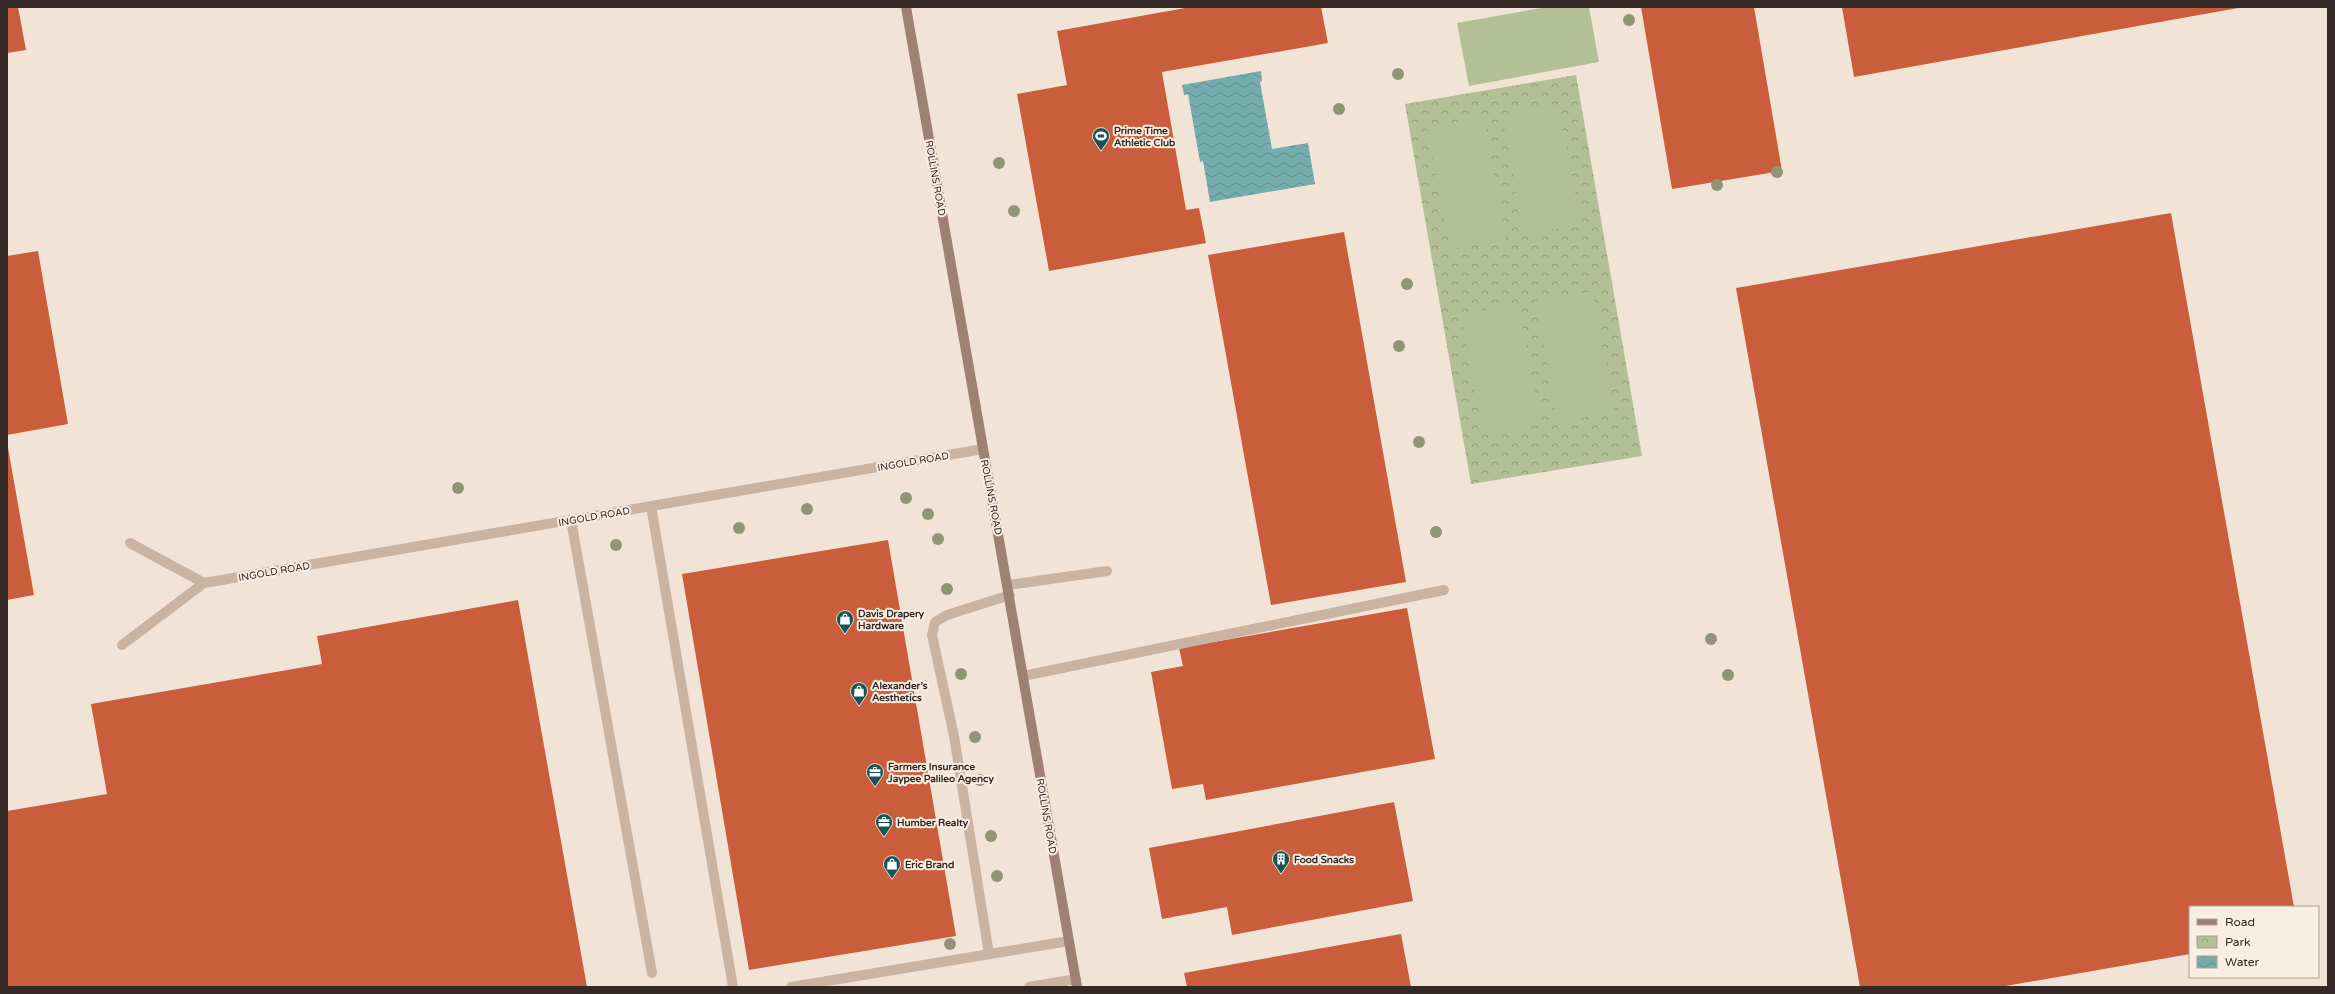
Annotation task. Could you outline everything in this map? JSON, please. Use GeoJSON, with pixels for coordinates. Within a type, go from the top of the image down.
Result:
{"type":"FeatureCollection","features":[{"type":"Feature","properties":{"kind":"main road","name":"ROLLINS ROAD"},"geometry":{"type":"LineString","coordinates":[[906,7],[1077,983]]}},
{"type":"Feature","properties":{"kind":"street","name":"INGOLD ROAD"},"geometry":{"type":"LineString","coordinates":[[204,583],[983,450]]}},
{"type":"Feature","properties":{"kind":"street"},"geometry":{"type":"LineString","coordinates":[[651,506],[733,987]]}},
{"type":"Feature","properties":{"kind":"street"},"geometry":{"type":"LineString","coordinates":[[571,520],[652,973]]}},
{"type":"Feature","properties":{"kind":"street"},"geometry":{"type":"LineString","coordinates":[[122,645],[204,583],[130,543]]}},
{"type":"Feature","properties":{"kind":"street"},"geometry":{"type":"LineString","coordinates":[[989,954],[954,736],[932,635],[935,622],[947,615],[1009,590],[1107,572]]}},
{"type":"Feature","properties":{"kind":"street"},"geometry":{"type":"LineString","coordinates":[[1023,676],[1444,590]]}},
{"type":"Feature","properties":{"kind":"street"},"geometry":{"type":"LineString","coordinates":[[791,987],[1069,941]]}},
{"type":"Feature","properties":{"kind":"street"},"geometry":{"type":"LineString","coordinates":[[1029,987],[1077,983]]}},
{"type":"Feature","properties":{"kind":"green space"},"geometry":{"type":"Polygon","coordinates":[[[1547,7],[1589,7],[1599,62],[1469,86],[1457,23],[1547,7]]]}},
{"type":"Feature","properties":{"kind":"green space"},"geometry":{"type":"Polygon","coordinates":[[[1576,75],[1642,456],[1471,484],[1405,104],[1576,75]]]}},
{"type":"Feature","properties":{"kind":"green space"},"geometry":{"type":"Polygon","coordinates":[[[1558,104],[1581,224],[1524,235],[1502,114],[1558,104]]]}},
{"type":"Feature","properties":{"kind":"green space"},"geometry":{"type":"Polygon","coordinates":[[[1484,118],[1506,239],[1450,249],[1427,128],[1484,118]]]}},
{"type":"Feature","properties":{"kind":"green space"},"geometry":{"type":"Polygon","coordinates":[[[1592,291],[1615,412],[1558,422],[1536,301],[1592,291]]]}},
{"type":"Feature","properties":{"kind":"green space"},"geometry":{"type":"Polygon","coordinates":[[[1518,304],[1541,425],[1484,435],[1461,314],[1518,304]]]}},
{"type":"Feature","properties":{"kind":"water"},"geometry":{"type":"Polygon","coordinates":[[[1261,71],[1262,81],[1260,82],[1272,149],[1308,143],[1315,184],[1210,202],[1203,161],[1200,162],[1188,94],[1184,95],[1182,85],[1261,71]]]}},
{"type":"Feature","properties":{"kind":"building"},"geometry":{"type":"Polygon","coordinates":[[[7,7],[18,7],[26,50],[7,53],[7,7]]]}},
{"type":"Feature","properties":{"kind":"building","name":"Prime Time Athletic Club"},"geometry":{"type":"Polygon","coordinates":[[[1191,7],[1321,7],[1328,43],[1162,72],[1186,210],[1199,208],[1206,243],[1049,271],[1017,94],[1067,85],[1057,31],[1191,7]]]}},
{"type":"Feature","properties":{"kind":"building"},"geometry":{"type":"Polygon","coordinates":[[[1641,7],[1754,7],[1782,171],[1672,189],[1641,7]]]}},
{"type":"Feature","properties":{"kind":"building"},"geometry":{"type":"Polygon","coordinates":[[[1842,7],[2238,7],[2238,8],[1854,77],[1842,7]]]}},
{"type":"Feature","properties":{"kind":"building"},"geometry":{"type":"Polygon","coordinates":[[[2171,213],[2294,906],[2189,906],[2189,954],[2000,987],[1860,987],[1736,288],[2171,213]]]}},
{"type":"Feature","properties":{"kind":"building"},"geometry":{"type":"Polygon","coordinates":[[[1344,232],[1406,582],[1271,605],[1208,255],[1344,232]]]}},
{"type":"Feature","properties":{"kind":"building"},"geometry":{"type":"Polygon","coordinates":[[[38,251],[68,424],[7,435],[7,256],[38,251]]]}},
{"type":"Feature","properties":{"kind":"building"},"geometry":{"type":"Polygon","coordinates":[[[7,442],[34,595],[7,600],[7,442]]]}},
{"type":"Feature","properties":{"kind":"building"},"geometry":{"type":"Polygon","coordinates":[[[888,540],[956,936],[749,970],[682,574],[888,540]]]}},
{"type":"Feature","properties":{"kind":"building"},"geometry":{"type":"Polygon","coordinates":[[[518,600],[587,987],[7,987],[7,811],[107,794],[91,704],[322,664],[317,636],[518,600]]]}},
{"type":"Feature","properties":{"kind":"building"},"geometry":{"type":"Polygon","coordinates":[[[1407,608],[1435,759],[1206,800],[1203,784],[1172,789],[1151,672],[1183,666],[1179,648],[1407,608]]]}},
{"type":"Feature","properties":{"kind":"building","name":"Food Snacks"},"geometry":{"type":"Polygon","coordinates":[[[1394,802],[1413,901],[1232,935],[1227,907],[1162,919],[1149,848],[1394,802]]]}},
{"type":"Feature","properties":{"kind":"building"},"geometry":{"type":"Polygon","coordinates":[[[1401,934],[1411,987],[1187,987],[1184,973],[1401,934]]]}},
{"type":"Feature","properties":{"kind":"place","name":"Prime Time Athletic Club"},"geometry":{"type":"Point","coordinates":[1101,151]}},
{"type":"Feature","properties":{"kind":"place","name":"Davis Drapery Hardware"},"geometry":{"type":"Point","coordinates":[845,634]}},
{"type":"Feature","properties":{"kind":"place","name":"Alexander’s Aesthetics"},"geometry":{"type":"Point","coordinates":[859,706]}},
{"type":"Feature","properties":{"kind":"place","name":"Farmers Insurance Jaypee Palileo Agency"},"geometry":{"type":"Point","coordinates":[875,787]}},
{"type":"Feature","properties":{"kind":"place","name":"Humber Realty"},"geometry":{"type":"Point","coordinates":[884,837]}},
{"type":"Feature","properties":{"kind":"place","name":"Food Snacks"},"geometry":{"type":"Point","coordinates":[1281,874]}},
{"type":"Feature","properties":{"kind":"place","name":"Eric Brand"},"geometry":{"type":"Point","coordinates":[892,879]}}]}
